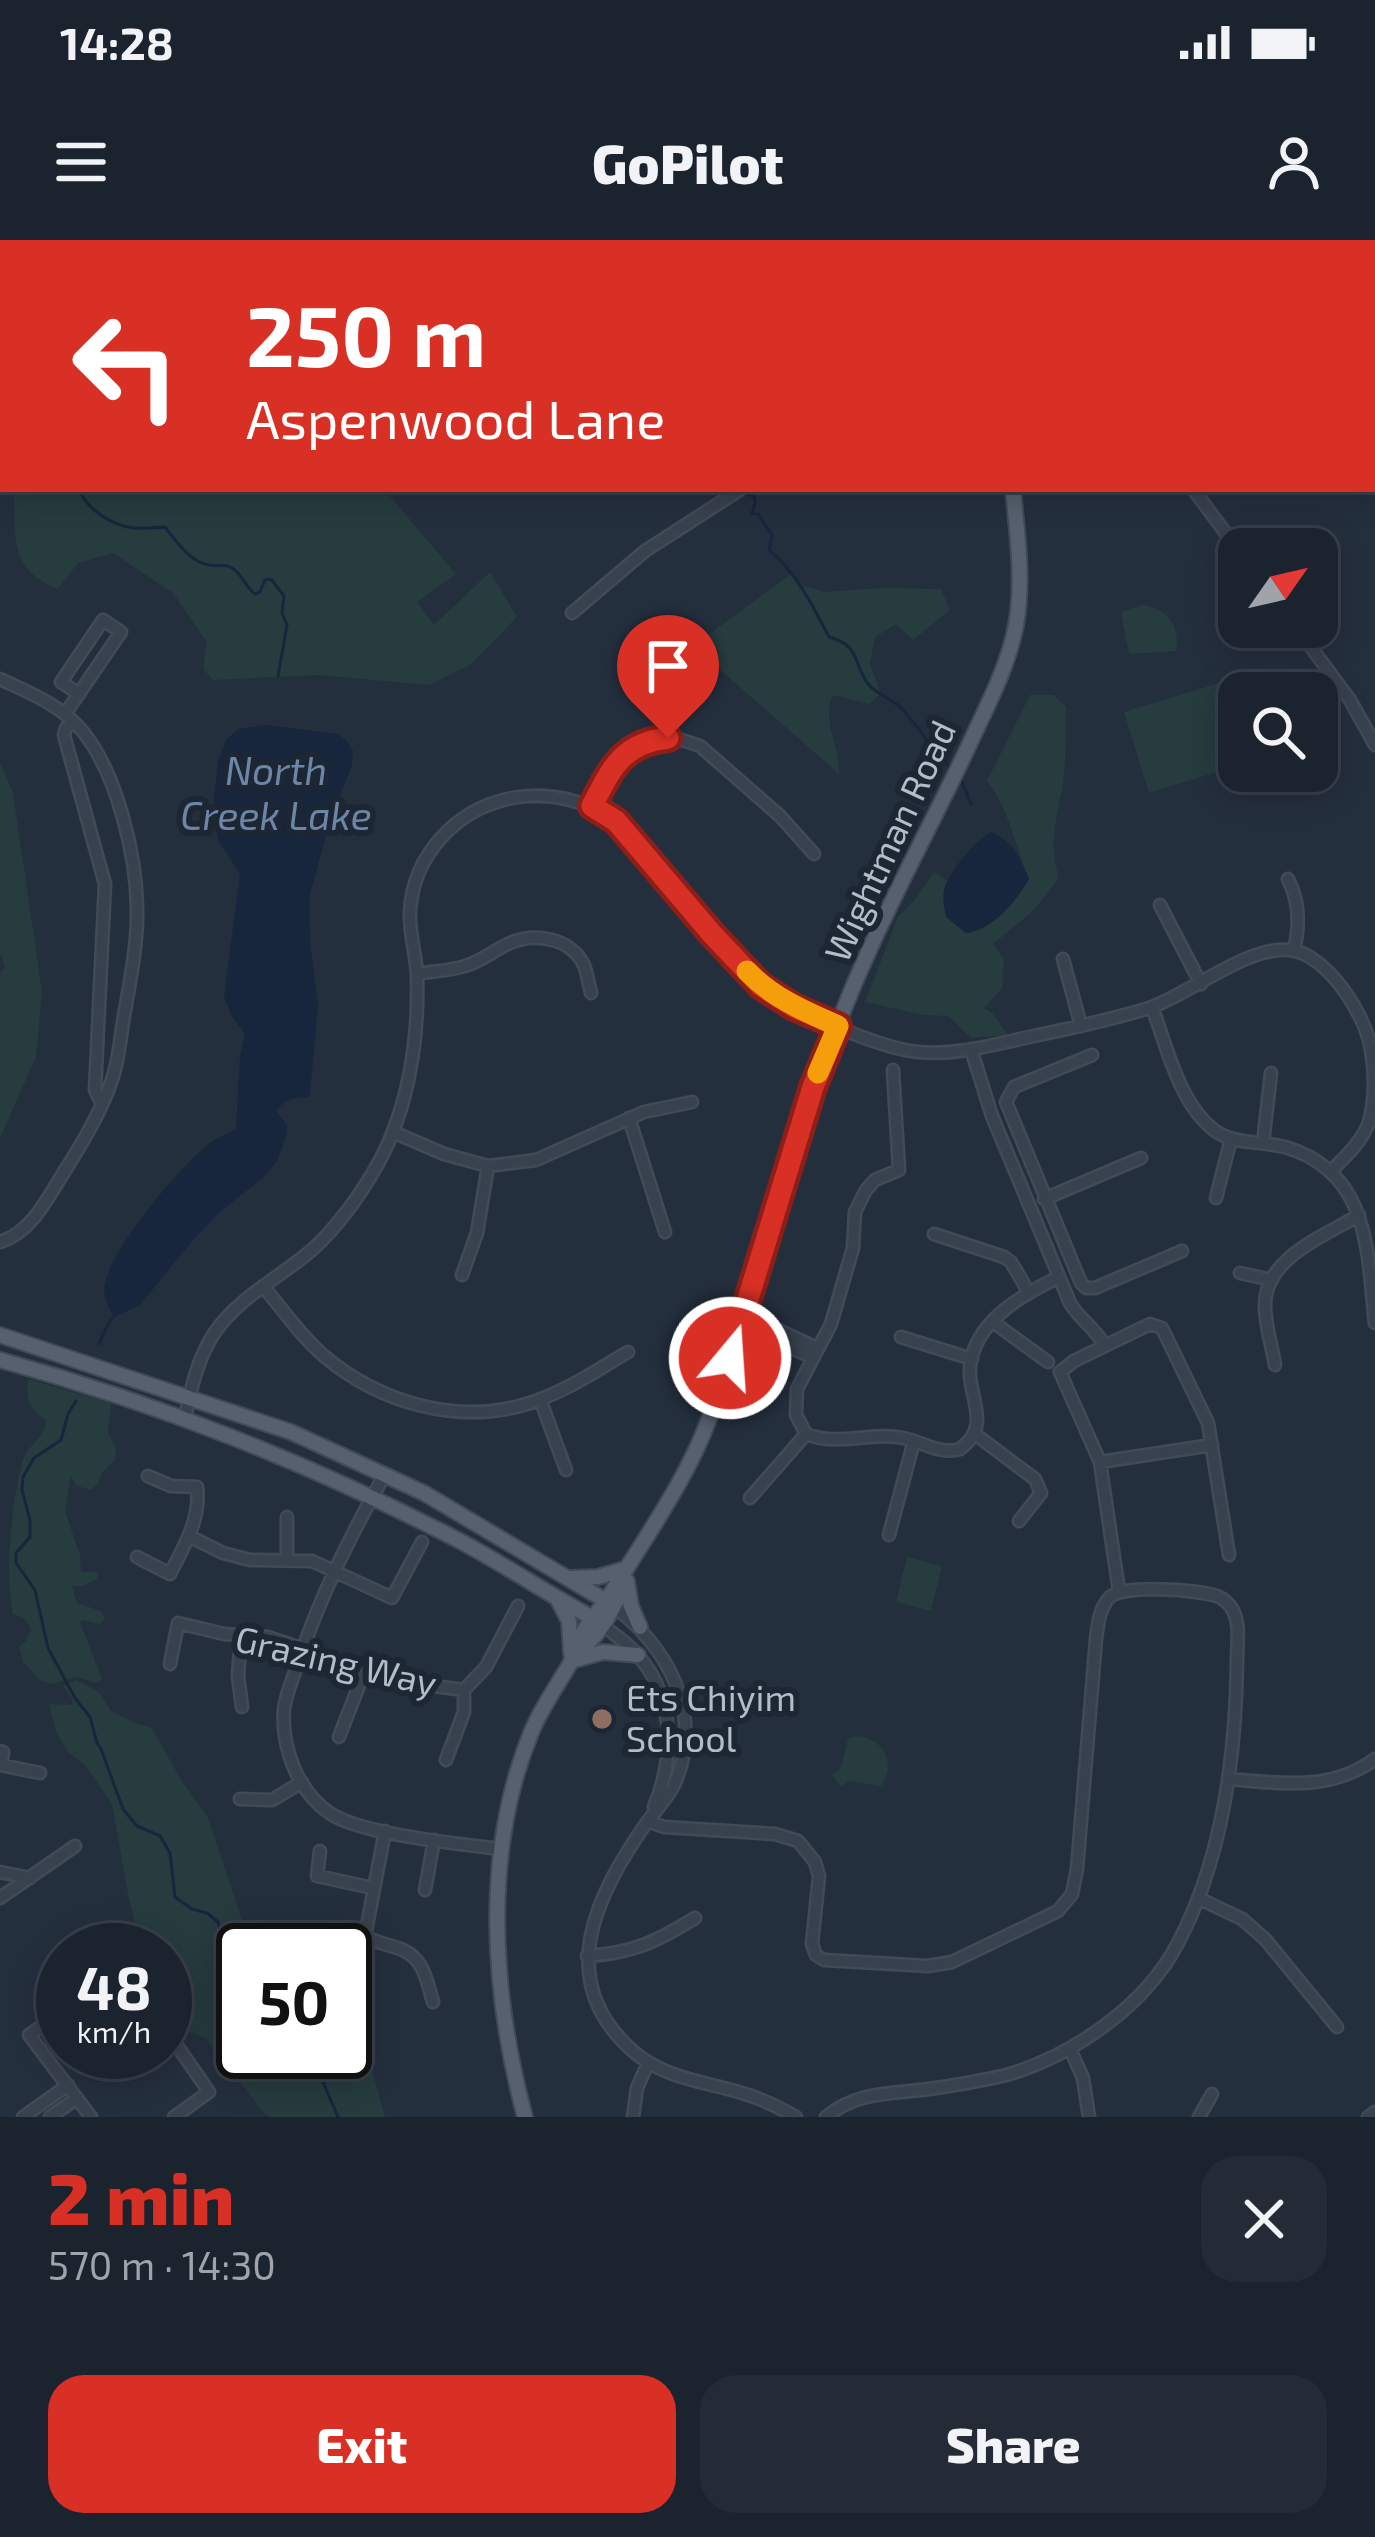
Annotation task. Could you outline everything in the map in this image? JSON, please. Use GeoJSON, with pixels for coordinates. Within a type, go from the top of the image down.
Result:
{"type":"FeatureCollection","features":[{"type":"Feature","properties":{"kind":"main road","name":"Wightman Road"},"geometry":{"type":"LineString","coordinates":[[524,2117],[508,2049],[501,1990],[501,1849],[514,1781],[531,1731],[573,1656],[639,1560],[642,1545],[708,1422],[813,1087],[865,958],[1004,672],[1017,620],[1019,547],[1013,492]]}},
{"type":"Feature","properties":{"kind":"main road"},"geometry":{"type":"LineString","coordinates":[[0,1335],[291,1432],[424,1493],[610,1604]]}},
{"type":"Feature","properties":{"kind":"main road"},"geometry":{"type":"LineString","coordinates":[[0,1360],[185,1418],[280,1454],[462,1542],[597,1621]]}},
{"type":"Feature","properties":{"kind":"main road"},"geometry":{"type":"LineString","coordinates":[[568,1578],[626,1575],[640,1627]]}},
{"type":"Feature","properties":{"kind":"main road"},"geometry":{"type":"LineString","coordinates":[[554,1596],[569,1621],[573,1656],[638,1655]]}},
{"type":"Feature","properties":{"kind":"street"},"geometry":{"type":"LineString","coordinates":[[572,613],[645,551],[736,492]]}},
{"type":"Feature","properties":{"kind":"street"},"geometry":{"type":"LineString","coordinates":[[1195,492],[1222,528]]}},
{"type":"Feature","properties":{"kind":"street"},"geometry":{"type":"LineString","coordinates":[[79,694],[61,682],[104,620],[121,632],[79,694],[64,735],[105,884],[95,1090],[102,1104]]}},
{"type":"Feature","properties":{"kind":"street"},"geometry":{"type":"LineString","coordinates":[[1312,648],[1350,700],[1375,745]]}},
{"type":"Feature","properties":{"kind":"street"},"geometry":{"type":"LineString","coordinates":[[0,679],[49,703],[85,734],[110,783],[130,849],[137,924],[116,1066],[102,1104],[40,1209],[17,1235],[0,1242]]}},
{"type":"Feature","properties":{"kind":"street"},"geometry":{"type":"LineString","coordinates":[[592,806],[605,779],[628,751],[653,740],[682,740],[700,746],[781,816],[814,854]]}},
{"type":"Feature","properties":{"kind":"street"},"geometry":{"type":"LineString","coordinates":[[185,1418],[201,1358],[216,1330],[236,1308],[315,1247],[342,1218],[393,1132],[408,1088],[417,974],[410,932],[412,890],[420,867],[451,827],[495,802],[517,797],[538,795],[592,806],[616,821],[761,986],[838,1026],[916,1052],[971,1049],[1152,1007],[1270,951],[1294,950],[1315,958],[1361,1019],[1372,1051],[1373,1103],[1368,1125],[1330,1172]]}},
{"type":"Feature","properties":{"kind":"street"},"geometry":{"type":"LineString","coordinates":[[1288,879],[1299,914],[1294,950]]}},
{"type":"Feature","properties":{"kind":"street"},"geometry":{"type":"LineString","coordinates":[[105,884],[134,880]]}},
{"type":"Feature","properties":{"kind":"street"},"geometry":{"type":"LineString","coordinates":[[1160,905],[1201,984]]}},
{"type":"Feature","properties":{"kind":"street"},"geometry":{"type":"LineString","coordinates":[[417,974],[464,967],[512,941],[539,937],[554,940],[579,958],[591,994]]}},
{"type":"Feature","properties":{"kind":"street"},"geometry":{"type":"LineString","coordinates":[[1064,959],[1081,1026]]}},
{"type":"Feature","properties":{"kind":"street"},"geometry":{"type":"LineString","coordinates":[[1152,1007],[1190,1102],[1213,1129],[1231,1139],[1304,1154],[1344,1186],[1366,1238],[1375,1323]]}},
{"type":"Feature","properties":{"kind":"street"},"geometry":{"type":"LineString","coordinates":[[971,1049],[992,1116],[1059,1277],[1074,1310],[1105,1346]]}},
{"type":"Feature","properties":{"kind":"street"},"geometry":{"type":"LineString","coordinates":[[1092,1055],[1014,1087],[1006,1102],[1081,1282],[1095,1288],[1182,1250]]}},
{"type":"Feature","properties":{"kind":"street"},"geometry":{"type":"LineString","coordinates":[[892,1070],[899,1170],[875,1180],[855,1212],[853,1248],[831,1324],[797,1389],[799,1424],[806,1434],[831,1441],[888,1436],[950,1452],[960,1449],[975,1434],[978,1418],[971,1359],[993,1322],[1028,1292],[1059,1277]]}},
{"type":"Feature","properties":{"kind":"street"},"geometry":{"type":"LineString","coordinates":[[1263,1143],[1270,1073]]}},
{"type":"Feature","properties":{"kind":"street"},"geometry":{"type":"LineString","coordinates":[[393,1132],[460,1160],[488,1166],[552,1155],[644,1112],[692,1102]]}},
{"type":"Feature","properties":{"kind":"street"},"geometry":{"type":"LineString","coordinates":[[629,1118],[665,1232]]}},
{"type":"Feature","properties":{"kind":"street"},"geometry":{"type":"LineString","coordinates":[[1216,1198],[1231,1139]]}},
{"type":"Feature","properties":{"kind":"street"},"geometry":{"type":"LineString","coordinates":[[1030,1205],[1141,1158]]}},
{"type":"Feature","properties":{"kind":"street"},"geometry":{"type":"LineString","coordinates":[[462,1275],[477,1233],[488,1166]]}},
{"type":"Feature","properties":{"kind":"street"},"geometry":{"type":"LineString","coordinates":[[1275,1365],[1265,1307],[1271,1280],[1291,1256],[1359,1215]]}},
{"type":"Feature","properties":{"kind":"street"},"geometry":{"type":"LineString","coordinates":[[934,1234],[1004,1257],[1028,1292]]}},
{"type":"Feature","properties":{"kind":"street"},"geometry":{"type":"LineString","coordinates":[[1240,1273],[1271,1280]]}},
{"type":"Feature","properties":{"kind":"street"},"geometry":{"type":"LineString","coordinates":[[263,1286],[324,1356],[363,1384],[416,1405],[466,1413],[502,1410],[557,1392],[628,1352]]}},
{"type":"Feature","properties":{"kind":"street"},"geometry":{"type":"LineString","coordinates":[[742,1320],[814,1352]]}},
{"type":"Feature","properties":{"kind":"street"},"geometry":{"type":"LineString","coordinates":[[993,1322],[1048,1362]]}},
{"type":"Feature","properties":{"kind":"street"},"geometry":{"type":"LineString","coordinates":[[1119,1591],[1100,1462],[1060,1372],[1150,1324],[1162,1328],[1205,1413],[1229,1555]]}},
{"type":"Feature","properties":{"kind":"street"},"geometry":{"type":"LineString","coordinates":[[901,1337],[971,1359]]}},
{"type":"Feature","properties":{"kind":"street"},"geometry":{"type":"LineString","coordinates":[[540,1399],[566,1469]]}},
{"type":"Feature","properties":{"kind":"street"},"geometry":{"type":"LineString","coordinates":[[750,1498],[806,1434]]}},
{"type":"Feature","properties":{"kind":"street"},"geometry":{"type":"LineString","coordinates":[[975,1434],[1040,1486],[1041,1493],[1019,1522]]}},
{"type":"Feature","properties":{"kind":"street"},"geometry":{"type":"LineString","coordinates":[[889,1535],[914,1442]]}},
{"type":"Feature","properties":{"kind":"street"},"geometry":{"type":"LineString","coordinates":[[1100,1462],[1212,1445]]}},
{"type":"Feature","properties":{"kind":"street"},"geometry":{"type":"LineString","coordinates":[[385,1474],[310,1623],[285,1703],[291,1763],[315,1800],[351,1823],[501,1849]]}},
{"type":"Feature","properties":{"kind":"street"},"geometry":{"type":"LineString","coordinates":[[137,1557],[170,1574],[199,1502],[197,1486],[170,1486],[148,1476]]}},
{"type":"Feature","properties":{"kind":"street"},"geometry":{"type":"LineString","coordinates":[[287,1517],[287,1559]]}},
{"type":"Feature","properties":{"kind":"street"},"geometry":{"type":"LineString","coordinates":[[189,1536],[239,1558],[312,1561],[392,1598],[422,1542]]}},
{"type":"Feature","properties":{"kind":"street"},"geometry":{"type":"LineString","coordinates":[[648,1821],[664,1827],[775,1834],[798,1841],[817,1869],[812,1944],[816,1955],[824,1960],[940,1965],[1058,1911],[1072,1894],[1099,1620],[1108,1599],[1119,1591],[1139,1589],[1219,1596],[1230,1605],[1237,1622],[1235,1726],[1214,1847],[1179,1943],[1151,1982],[1070,2049],[981,2080],[871,2094],[826,2117]]}},
{"type":"Feature","properties":{"kind":"street"},"geometry":{"type":"LineString","coordinates":[[610,1604],[640,1627],[674,1675],[685,1722],[684,1746],[675,1783],[598,1905],[587,1956],[591,1985],[609,2023],[648,2063],[748,2094],[777,2113],[796,2117]]}},
{"type":"Feature","properties":{"kind":"street"},"geometry":{"type":"LineString","coordinates":[[446,1760],[464,1712],[464,1690],[486,1667],[518,1606]]}},
{"type":"Feature","properties":{"kind":"street"},"geometry":{"type":"LineString","coordinates":[[597,1621],[638,1655],[658,1687],[667,1717],[664,1783],[648,1821]]}},
{"type":"Feature","properties":{"kind":"street","name":"Grazing Way"},"geometry":{"type":"LineString","coordinates":[[170,1664],[178,1623],[268,1637],[404,1682],[464,1690]]}},
{"type":"Feature","properties":{"kind":"street"},"geometry":{"type":"LineString","coordinates":[[241,1635],[242,1707]]}},
{"type":"Feature","properties":{"kind":"street"},"geometry":{"type":"LineString","coordinates":[[338,1737],[365,1670]]}},
{"type":"Feature","properties":{"kind":"street"},"geometry":{"type":"LineString","coordinates":[[0,1751],[1,1765],[40,1773]]}},
{"type":"Feature","properties":{"kind":"street"},"geometry":{"type":"LineString","coordinates":[[1228,1779],[1330,1781],[1375,1759]]}},
{"type":"Feature","properties":{"kind":"street"},"geometry":{"type":"LineString","coordinates":[[240,1799],[272,1800],[302,1782]]}},
{"type":"Feature","properties":{"kind":"street"},"geometry":{"type":"LineString","coordinates":[[385,1831],[365,1936],[379,1945],[401,1949],[418,1961],[433,2002]]}},
{"type":"Feature","properties":{"kind":"street"},"geometry":{"type":"LineString","coordinates":[[425,1890],[434,1840]]}},
{"type":"Feature","properties":{"kind":"street"},"geometry":{"type":"LineString","coordinates":[[0,1898],[75,1846]]}},
{"type":"Feature","properties":{"kind":"street"},"geometry":{"type":"LineString","coordinates":[[320,1851],[317,1876],[373,1888]]}},
{"type":"Feature","properties":{"kind":"street"},"geometry":{"type":"LineString","coordinates":[[0,1872],[30,1878]]}},
{"type":"Feature","properties":{"kind":"street"},"geometry":{"type":"LineString","coordinates":[[1198,1898],[1242,1919],[1265,1939],[1337,2027]]}},
{"type":"Feature","properties":{"kind":"street"},"geometry":{"type":"LineString","coordinates":[[587,1956],[656,1943],[695,1918]]}},
{"type":"Feature","properties":{"kind":"street"},"geometry":{"type":"LineString","coordinates":[[1070,2049],[1083,2078],[1090,2117]]}},
{"type":"Feature","properties":{"kind":"street"},"geometry":{"type":"LineString","coordinates":[[634,2117],[637,2088],[648,2063]]}},
{"type":"Feature","properties":{"kind":"street"},"geometry":{"type":"LineString","coordinates":[[173,2117],[208,2092],[192,2068]]}},
{"type":"Feature","properties":{"kind":"street"},"geometry":{"type":"LineString","coordinates":[[63,2079],[91,2117]]}},
{"type":"Feature","properties":{"kind":"street"},"geometry":{"type":"LineString","coordinates":[[23,2117],[68,2085]]}},
{"type":"Feature","properties":{"kind":"street"},"geometry":{"type":"LineString","coordinates":[[1199,2117],[1212,2094]]}},
{"type":"Feature","properties":{"kind":"street"},"geometry":{"type":"LineString","coordinates":[[50,2117],[77,2098]]}},
{"type":"Feature","properties":{"kind":"street"},"geometry":{"type":"LineString","coordinates":[[191,2105],[200,2117]]}},
{"type":"Feature","properties":{"kind":"green space"},"geometry":{"type":"Polygon","coordinates":[[[14,492],[387,492],[456,574],[417,602],[434,625],[490,572],[517,617],[470,665],[429,685],[319,675],[213,680],[203,669],[207,642],[173,593],[113,553],[78,563],[58,589],[30,571],[15,536],[14,492]]]}},
{"type":"Feature","properties":{"kind":"green space"},"geometry":{"type":"Polygon","coordinates":[[[791,574],[801,585],[824,592],[941,589],[950,610],[913,640],[896,624],[875,637],[870,664],[881,694],[869,704],[833,695],[829,715],[839,774],[693,646],[791,574]]]}},
{"type":"Feature","properties":{"kind":"green space"},"geometry":{"type":"Polygon","coordinates":[[[1142,605],[1159,610],[1170,620],[1176,651],[1129,654],[1121,612],[1142,605]]]}},
{"type":"Feature","properties":{"kind":"green space"},"geometry":{"type":"Polygon","coordinates":[[[1218,683],[1218,772],[1149,793],[1124,712],[1218,683]]]}},
{"type":"Feature","properties":{"kind":"green space"},"geometry":{"type":"Polygon","coordinates":[[[1030,695],[1053,695],[1066,707],[1064,775],[1054,838],[1059,878],[1033,911],[993,944],[1004,959],[1002,988],[984,1008],[1008,1035],[971,1038],[948,1016],[865,1002],[898,917],[934,872],[948,881],[946,917],[966,933],[995,920],[1029,879],[1006,816],[987,781],[1030,695]]]}},
{"type":"Feature","properties":{"kind":"green space"},"geometry":{"type":"Polygon","coordinates":[[[0,762],[13,793],[42,992],[36,1057],[0,1138],[0,972],[5,967],[0,954],[0,762]]]}},
{"type":"Feature","properties":{"kind":"green space"},"geometry":{"type":"Polygon","coordinates":[[[28,1379],[111,1403],[108,1432],[116,1449],[115,1460],[91,1490],[77,1486],[71,1477],[65,1511],[81,1572],[97,1572],[97,1579],[72,1586],[77,1603],[101,1611],[105,1619],[101,1624],[80,1622],[102,1679],[96,1683],[77,1677],[53,1684],[41,1681],[23,1662],[19,1646],[31,1629],[24,1618],[13,1614],[9,1558],[13,1516],[23,1460],[46,1420],[30,1402],[28,1379]]]}},
{"type":"Feature","properties":{"kind":"green space"},"geometry":{"type":"Polygon","coordinates":[[[907,1557],[942,1566],[931,1611],[896,1602],[907,1557]]]}},
{"type":"Feature","properties":{"kind":"green space"},"geometry":{"type":"Polygon","coordinates":[[[77,1680],[100,1693],[111,1711],[152,1728],[208,1818],[243,1923],[216,1923],[216,2051],[206,2038],[192,2033],[192,1923],[135,1923],[112,1804],[56,1732],[49,1704],[72,1705],[73,1700],[63,1686],[77,1680]]]}},
{"type":"Feature","properties":{"kind":"green space"},"geometry":{"type":"Polygon","coordinates":[[[857,1736],[874,1742],[885,1754],[888,1769],[881,1786],[849,1781],[841,1787],[832,1775],[841,1768],[848,1739],[857,1736]]]}},
{"type":"Feature","properties":{"kind":"green space"},"geometry":{"type":"Polygon","coordinates":[[[372,2070],[385,2117],[270,2117],[238,2079],[372,2079],[372,2070]]]}},
{"type":"Feature","properties":{"kind":"water","name":"North Creek Lake"},"geometry":{"type":"Polygon","coordinates":[[[265,725],[338,734],[353,751],[309,898],[318,1006],[309,1097],[290,1100],[276,1111],[287,1133],[277,1161],[265,1176],[221,1211],[140,1305],[114,1317],[104,1287],[121,1249],[183,1169],[211,1142],[236,1129],[245,1034],[224,997],[240,874],[218,840],[214,797],[218,761],[227,739],[238,729],[265,725]]]}},
{"type":"Feature","properties":{"kind":"water"},"geometry":{"type":"Polygon","coordinates":[[[991,832],[1010,845],[1029,879],[995,920],[966,933],[946,917],[945,886],[965,856],[991,832]]]}},
{"type":"Feature","properties":{"kind":"waterway"},"geometry":{"type":"LineString","coordinates":[[81,492],[94,510],[118,524],[165,527],[202,563],[233,568],[255,594],[271,579],[284,596],[282,613],[287,625],[278,676]]}},
{"type":"Feature","properties":{"kind":"waterway"},"geometry":{"type":"LineString","coordinates":[[742,493],[754,496],[752,514],[758,514],[772,535],[769,550],[796,579],[829,637],[847,645],[869,685],[900,707],[948,766]]}},
{"type":"Feature","properties":{"kind":"waterway"},"geometry":{"type":"LineString","coordinates":[[962,782],[971,804]]}},
{"type":"Feature","properties":{"kind":"waterway"},"geometry":{"type":"LineString","coordinates":[[99,1344],[115,1315]]}},
{"type":"Feature","properties":{"kind":"waterway"},"geometry":{"type":"LineString","coordinates":[[76,1401],[61,1440],[34,1458],[23,1477],[30,1537],[16,1553],[16,1563],[35,1590],[48,1648],[90,1717],[123,1809],[137,1826],[160,1836],[170,1853],[175,1897],[218,1923]]}},
{"type":"Feature","properties":{"kind":"waterway"},"geometry":{"type":"LineString","coordinates":[[318,2079],[338,2117]]}},
{"type":"Feature","properties":{"kind":"slow traffic"},"geometry":{"type":"LineString","coordinates":[[747,971],[794,1007],[838,1026],[818,1073]]}},
{"type":"Feature","properties":{"kind":"place","name":"Ets Chiyim School"},"geometry":{"type":"Point","coordinates":[602,1719]}},
{"type":"Feature","properties":{"kind":"route"},"geometry":{"type":"LineString","coordinates":[[668,738],[640,744],[620,758],[592,806],[616,821],[761,986],[838,1026],[813,1087],[730,1358]]}}]}
